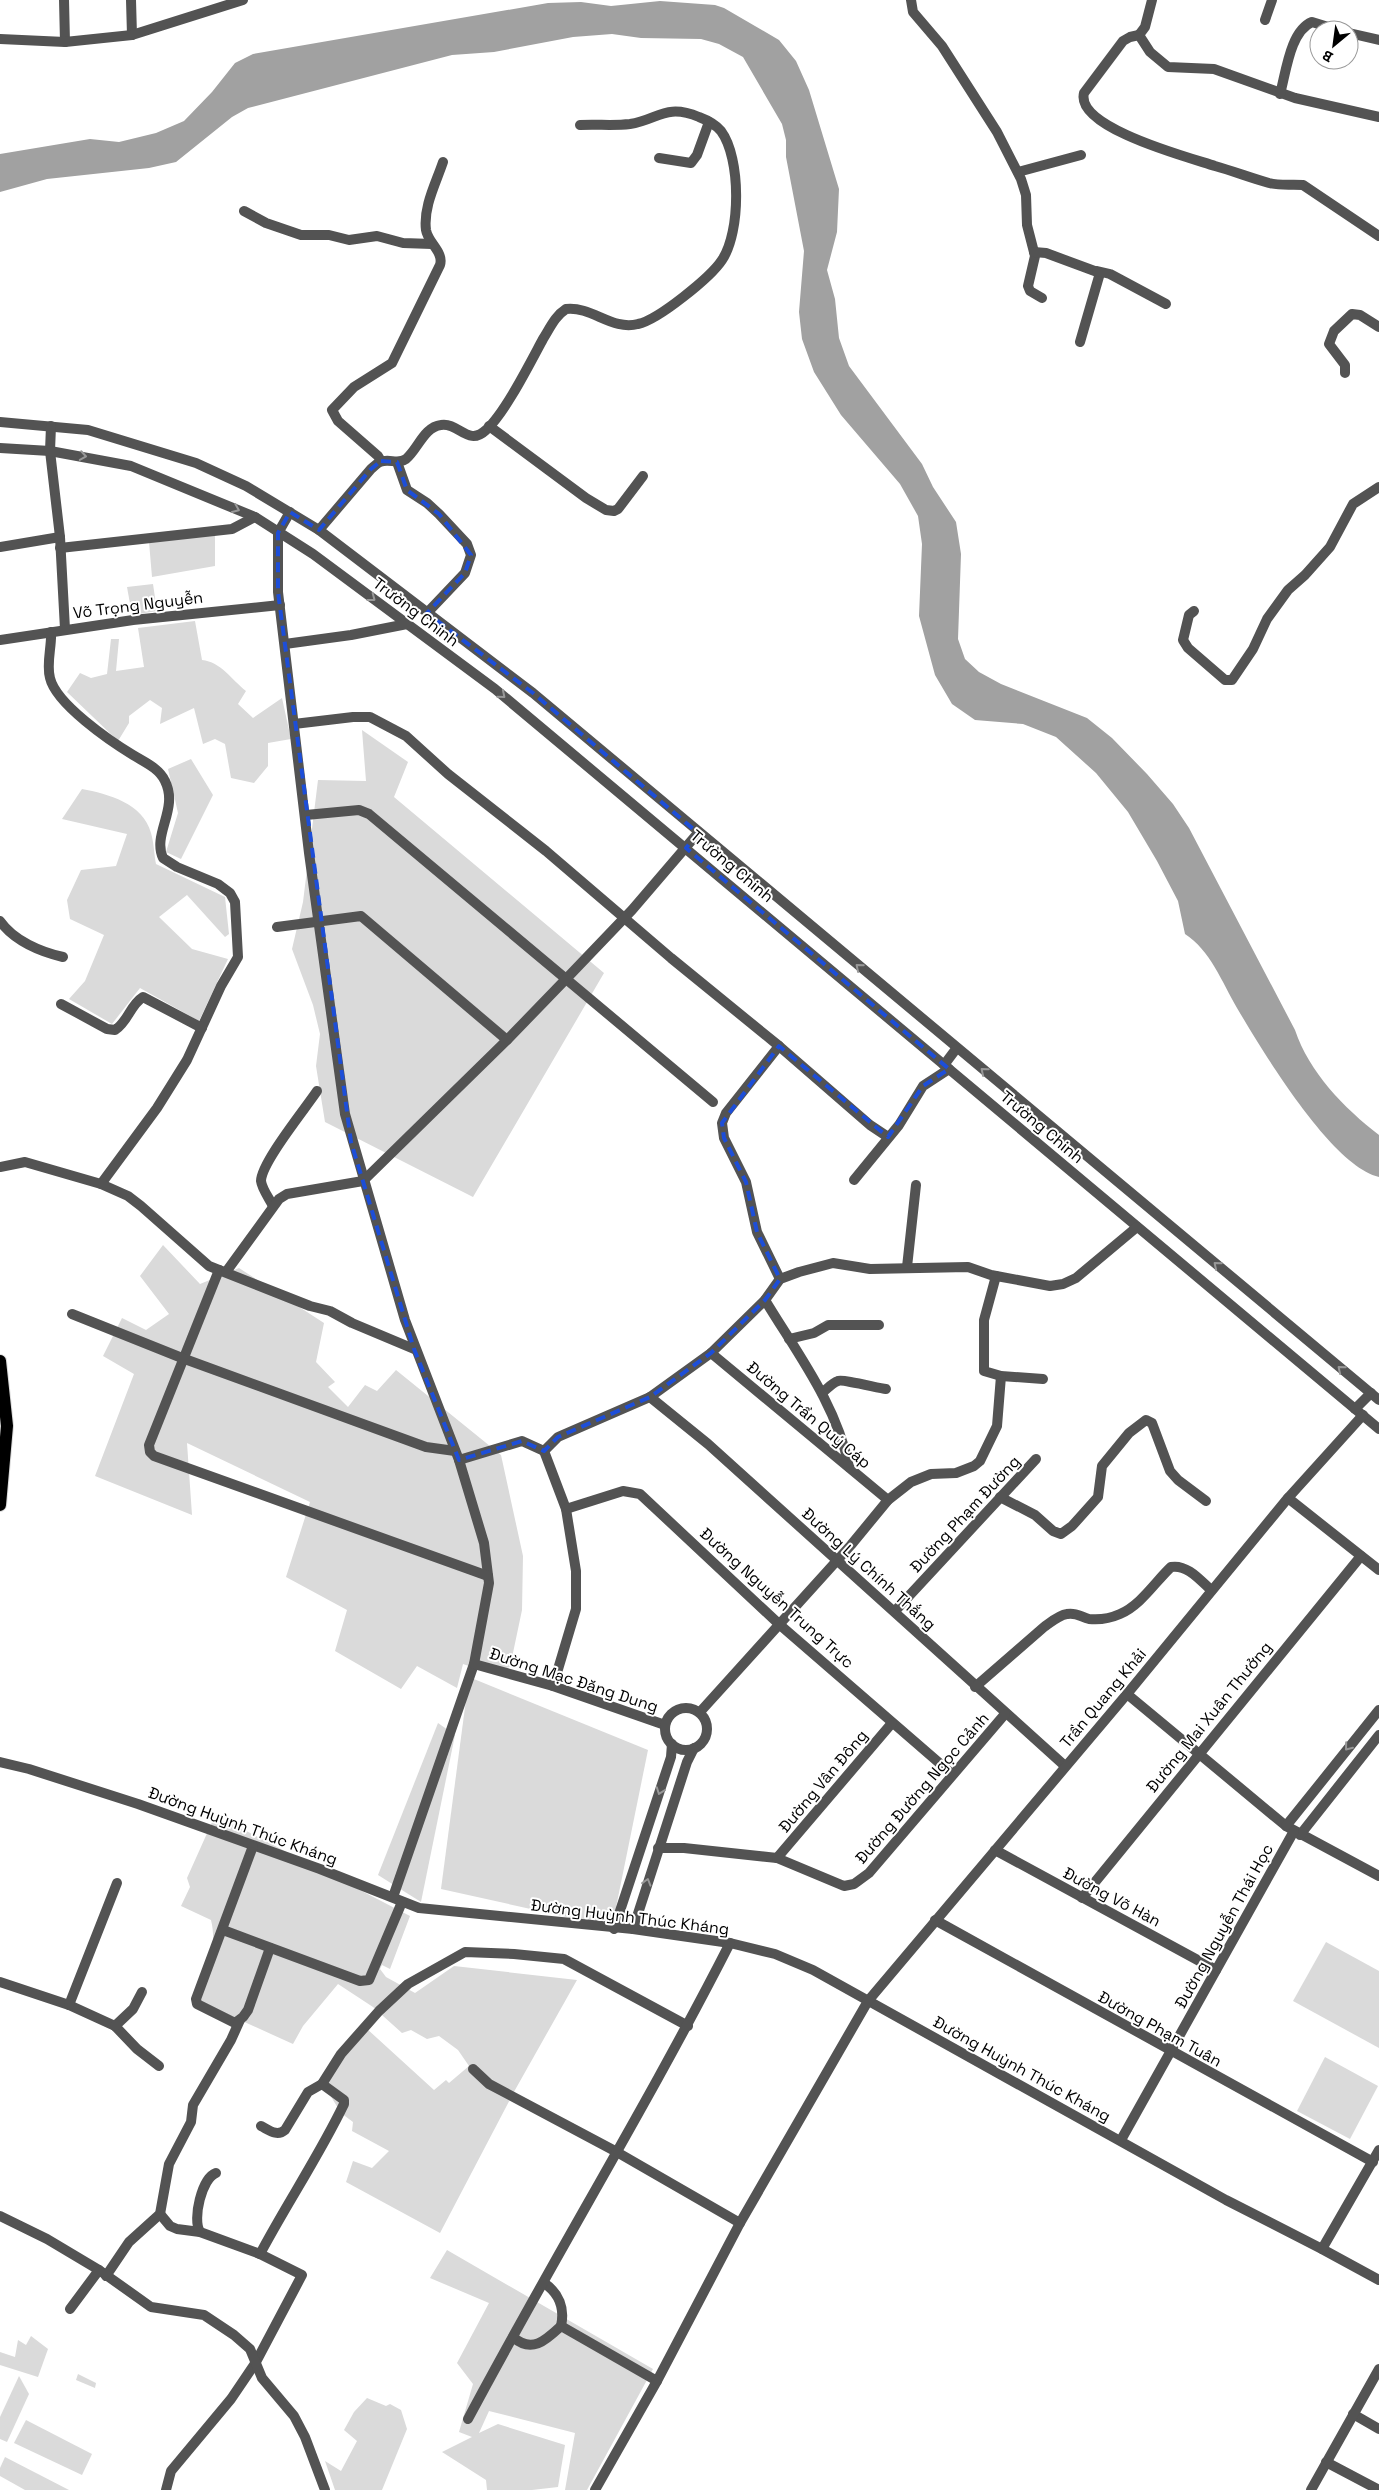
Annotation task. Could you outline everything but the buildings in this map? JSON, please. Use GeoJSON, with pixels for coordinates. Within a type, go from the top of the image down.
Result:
{"type":"FeatureCollection","features":[{"type":"Feature","properties":{"kind":"main road"},"geometry":{"type":"LineString","coordinates":[[0,1360],[6,1426],[0,1505]]}},
{"type":"Feature","properties":{"kind":"street"},"geometry":{"type":"LineString","coordinates":[[64,0],[65,42]]}},
{"type":"Feature","properties":{"kind":"street"},"geometry":{"type":"LineString","coordinates":[[131,0],[132,35]]}},
{"type":"Feature","properties":{"kind":"street"},"geometry":{"type":"LineString","coordinates":[[0,39],[65,42],[132,35],[243,0]]}},
{"type":"Feature","properties":{"kind":"street"},"geometry":{"type":"LineString","coordinates":[[911,0],[913,12],[942,46],[964,84],[997,132],[1018,172],[1026,195],[1026,225],[1034,252],[1028,286],[1030,291],[1042,298]]}},
{"type":"Feature","properties":{"kind":"street"},"geometry":{"type":"LineString","coordinates":[[1152,0],[1145,27],[1139,35],[1123,41],[1084,93],[1084,102],[1096,117],[1129,137],[1179,154],[1269,183],[1292,186],[1303,185],[1379,236]]}},
{"type":"Feature","properties":{"kind":"street"},"geometry":{"type":"LineString","coordinates":[[1265,20],[1272,0]]}},
{"type":"Feature","properties":{"kind":"street"},"geometry":{"type":"LineString","coordinates":[[1280,94],[1295,41],[1309,23]]}},
{"type":"Feature","properties":{"kind":"street"},"geometry":{"type":"LineString","coordinates":[[1139,35],[1150,52],[1168,67],[1214,70],[1250,81],[1280,94],[1379,117]]}},
{"type":"Feature","properties":{"kind":"street"},"geometry":{"type":"LineString","coordinates":[[1359,35],[1379,40]]}},
{"type":"Feature","properties":{"kind":"street"},"geometry":{"type":"LineString","coordinates":[[319,530],[357,483],[381,461],[397,462],[406,459],[427,432],[435,427],[442,424],[468,436],[477,436],[489,426],[554,321],[566,309],[582,309],[610,322],[630,326],[640,324],[650,320],[685,294],[722,260],[731,240],[733,226],[734,173],[725,138],[719,129],[709,122],[692,115],[670,111],[632,124],[580,124]]}},
{"type":"Feature","properties":{"kind":"street"},"geometry":{"type":"LineString","coordinates":[[659,158],[691,164],[697,155],[709,122]]}},
{"type":"Feature","properties":{"kind":"street"},"geometry":{"type":"LineString","coordinates":[[1018,172],[1081,155]]}},
{"type":"Feature","properties":{"kind":"street"},"geometry":{"type":"LineString","coordinates":[[381,461],[378,456],[338,422],[332,410],[348,391],[383,370],[396,357],[440,265],[440,255],[426,231],[426,217],[443,162]]}},
{"type":"Feature","properties":{"kind":"street"},"geometry":{"type":"LineString","coordinates":[[244,211],[266,223],[301,235],[330,235],[349,240],[377,236],[402,244],[432,244]]}},
{"type":"Feature","properties":{"kind":"street"},"geometry":{"type":"LineString","coordinates":[[1034,252],[1046,253],[1110,274],[1166,304]]}},
{"type":"Feature","properties":{"kind":"street"},"geometry":{"type":"LineString","coordinates":[[1080,342],[1101,275],[1097,271]]}},
{"type":"Feature","properties":{"kind":"street"},"geometry":{"type":"LineString","coordinates":[[1344,373],[1345,365],[1329,344],[1334,331],[1352,314],[1360,315],[1379,327]]}},
{"type":"Feature","properties":{"kind":"street","name":"Trường Chinh"},"geometry":{"type":"LineString","coordinates":[[0,422],[88,430],[196,463],[246,486],[319,530],[532,693],[1375,1396]]}},
{"type":"Feature","properties":{"kind":"street"},"geometry":{"type":"LineString","coordinates":[[50,426],[50,451],[60,542],[65,630]]}},
{"type":"Feature","properties":{"kind":"street"},"geometry":{"type":"LineString","coordinates":[[489,426],[586,498],[606,510],[614,511],[618,509],[643,476]]}},
{"type":"Feature","properties":{"kind":"street","name":"Trường Chinh"},"geometry":{"type":"LineString","coordinates":[[0,448],[50,451],[131,466],[255,517],[278,534],[314,554],[495,689],[1379,1429]]}},
{"type":"Feature","properties":{"kind":"street"},"geometry":{"type":"LineString","coordinates":[[397,462],[407,490],[439,514],[467,544],[472,555],[466,573],[427,612]]}},
{"type":"Feature","properties":{"kind":"street"},"geometry":{"type":"LineString","coordinates":[[1194,611],[1190,616],[1183,640],[1188,648],[1225,680],[1232,680],[1253,649],[1267,619],[1288,590],[1326,552],[1353,504],[1379,487]]}},
{"type":"Feature","properties":{"kind":"street"},"geometry":{"type":"LineString","coordinates":[[223,1930],[360,1981],[369,1980],[398,1899],[474,1664],[489,1583],[484,1543],[457,1455],[414,1349],[363,1181],[345,1114],[280,605],[277,566],[278,534],[290,512]]}},
{"type":"Feature","properties":{"kind":"street"},"geometry":{"type":"LineString","coordinates":[[0,547],[232,528],[255,517]]}},
{"type":"Feature","properties":{"kind":"street","name":"Võ Trọng Nguyễn"},"geometry":{"type":"LineString","coordinates":[[0,640],[65,630],[280,605]]}},
{"type":"Feature","properties":{"kind":"street"},"geometry":{"type":"LineString","coordinates":[[285,644],[351,635],[407,624]]}},
{"type":"Feature","properties":{"kind":"street"},"geometry":{"type":"LineString","coordinates":[[51,632],[49,672],[50,678],[58,691],[96,731],[156,770],[164,779],[170,794],[169,812],[160,842],[163,858],[177,867],[218,884],[230,893],[235,902],[238,957],[187,1060],[157,1108],[101,1184]]}},
{"type":"Feature","properties":{"kind":"street"},"geometry":{"type":"LineString","coordinates":[[294,724],[370,717],[390,726],[413,742],[448,774],[546,851],[779,1046],[870,1125],[888,1137]]}},
{"type":"Feature","properties":{"kind":"street"},"geometry":{"type":"LineString","coordinates":[[306,815],[359,810],[369,814],[713,1102]]}},
{"type":"Feature","properties":{"kind":"street"},"geometry":{"type":"LineString","coordinates":[[488,1576],[154,1456],[150,1452],[149,1445],[182,1358],[222,1271],[273,1206],[287,1194],[363,1181],[507,1040],[566,979],[624,918],[698,832]]}},
{"type":"Feature","properties":{"kind":"street"},"geometry":{"type":"LineString","coordinates":[[277,926],[361,916],[507,1040]]}},
{"type":"Feature","properties":{"kind":"street"},"geometry":{"type":"LineString","coordinates":[[0,921],[6,929],[35,948],[63,957]]}},
{"type":"Feature","properties":{"kind":"street"},"geometry":{"type":"LineString","coordinates":[[61,1004],[107,1029],[115,1030],[121,1026],[136,1001],[143,997],[202,1028]]}},
{"type":"Feature","properties":{"kind":"street"},"geometry":{"type":"LineString","coordinates":[[779,1046],[726,1113],[722,1123],[724,1138],[746,1182],[757,1232],[780,1279]]}},
{"type":"Feature","properties":{"kind":"street"},"geometry":{"type":"LineString","coordinates":[[854,1180],[903,1118],[923,1086],[946,1067],[956,1048]]}},
{"type":"Feature","properties":{"kind":"street"},"geometry":{"type":"LineString","coordinates":[[273,1206],[262,1185],[261,1178],[266,1163],[317,1092]]}},
{"type":"Feature","properties":{"kind":"street"},"geometry":{"type":"LineString","coordinates":[[0,1167],[25,1162],[101,1184],[128,1196],[210,1266],[310,1306],[330,1311],[352,1323],[414,1349]]}},
{"type":"Feature","properties":{"kind":"street"},"geometry":{"type":"LineString","coordinates":[[907,1267],[916,1184]]}},
{"type":"Feature","properties":{"kind":"street"},"geometry":{"type":"LineString","coordinates":[[544,1451],[558,1437],[650,1397],[711,1353],[765,1300],[780,1279],[817,1266],[833,1264],[870,1269],[968,1267],[996,1276],[1039,1285],[1063,1284],[1076,1278],[1137,1227]]}},
{"type":"Feature","properties":{"kind":"street"},"geometry":{"type":"LineString","coordinates":[[996,1276],[984,1320],[982,1367],[984,1371],[1001,1376],[1043,1379]]}},
{"type":"Feature","properties":{"kind":"street"},"geometry":{"type":"LineString","coordinates":[[765,1300],[822,1393],[844,1442],[849,1468]]}},
{"type":"Feature","properties":{"kind":"street"},"geometry":{"type":"LineString","coordinates":[[72,1314],[182,1358],[426,1447],[457,1455],[522,1441],[544,1451],[566,1509],[576,1571],[576,1609],[552,1686]]}},
{"type":"Feature","properties":{"kind":"street"},"geometry":{"type":"LineString","coordinates":[[789,1339],[814,1333],[828,1325],[879,1325]]}},
{"type":"Feature","properties":{"kind":"street","name":"Đường Trần Quý Cáp"},"geometry":{"type":"LineString","coordinates":[[711,1353],[888,1500]]}},
{"type":"Feature","properties":{"kind":"street"},"geometry":{"type":"LineString","coordinates":[[700,1712],[780,1625],[888,1500],[911,1482],[931,1474],[956,1473],[974,1466],[980,1461],[997,1426],[1001,1376]]}},
{"type":"Feature","properties":{"kind":"street"},"geometry":{"type":"LineString","coordinates":[[822,1393],[839,1380],[886,1389]]}},
{"type":"Feature","properties":{"kind":"street","name":"Trần Quang Khải"},"geometry":{"type":"LineString","coordinates":[[595,2490],[657,2382],[740,2223],[868,2001],[1127,1694],[1359,1412],[1375,1396]]}},
{"type":"Feature","properties":{"kind":"street","name":"Đường Lý Chính Thắng"},"geometry":{"type":"LineString","coordinates":[[650,1397],[708,1444],[895,1612],[975,1687],[1065,1766]]}},
{"type":"Feature","properties":{"kind":"street"},"geometry":{"type":"LineString","coordinates":[[1000,1497],[1035,1516],[1053,1531],[1061,1534],[1072,1526],[1098,1497],[1102,1466],[1129,1433],[1146,1420],[1152,1423],[1170,1471],[1178,1480],[1206,1501]]}},
{"type":"Feature","properties":{"kind":"street","name":"Đường Phạm Đường"},"geometry":{"type":"LineString","coordinates":[[895,1612],[1036,1459]]}},
{"type":"Feature","properties":{"kind":"street","name":"Đường Nguyễn Trung Trực"},"geometry":{"type":"LineString","coordinates":[[566,1509],[623,1491],[640,1494],[780,1625],[952,1774]]}},
{"type":"Feature","properties":{"kind":"street"},"geometry":{"type":"LineString","coordinates":[[1288,1498],[1379,1570]]}},
{"type":"Feature","properties":{"kind":"street","name":"Đường Mai Xuân Thưởng"},"geometry":{"type":"LineString","coordinates":[[1082,1898],[1361,1556]]}},
{"type":"Feature","properties":{"kind":"street"},"geometry":{"type":"LineString","coordinates":[[975,1687],[1044,1627],[1056,1619],[1066,1614],[1099,1619],[1120,1614],[1133,1605],[1171,1567],[1178,1566],[1187,1570],[1211,1590]]}},
{"type":"Feature","properties":{"kind":"street","name":"Đường Mạc Đăng Dung"},"geometry":{"type":"LineString","coordinates":[[474,1664],[552,1686],[665,1725]]}},
{"type":"Feature","properties":{"kind":"street"},"geometry":{"type":"LineString","coordinates":[[1127,1694],[1293,1831],[1379,1876]]}},
{"type":"Feature","properties":{"kind":"street"},"geometry":{"type":"LineString","coordinates":[[683,1707],[692,1708],[700,1712],[705,1719],[707,1734],[703,1742],[694,1748],[681,1749],[672,1744],[665,1733],[665,1725],[668,1717],[674,1710],[683,1707]]}},
{"type":"Feature","properties":{"kind":"street","name":"Đường Nguyễn Thái Học"},"geometry":{"type":"LineString","coordinates":[[1121,2140],[1293,1831],[1379,1710]]}},
{"type":"Feature","properties":{"kind":"street","name":"Đường Đường Ngọc Cảnh"},"geometry":{"type":"LineString","coordinates":[[658,1848],[684,1848],[777,1858],[844,1886],[854,1884],[869,1873],[1005,1714]]}},
{"type":"Feature","properties":{"kind":"street","name":"Đường Vân Đông"},"geometry":{"type":"LineString","coordinates":[[777,1858],[892,1723]]}},
{"type":"Feature","properties":{"kind":"street","name":"Đường Nguyễn Thái Học"},"geometry":{"type":"LineString","coordinates":[[1293,1831],[1379,1735]]}},
{"type":"Feature","properties":{"kind":"street"},"geometry":{"type":"LineString","coordinates":[[614,1929],[671,1757],[672,1744]]}},
{"type":"Feature","properties":{"kind":"street"},"geometry":{"type":"LineString","coordinates":[[633,1929],[658,1848],[687,1762],[694,1748]]}},
{"type":"Feature","properties":{"kind":"street","name":"Đường Huỳnh Thúc Kháng"},"geometry":{"type":"LineString","coordinates":[[0,1762],[29,1769],[129,1801],[419,1908],[614,1929],[633,1929],[730,1943],[782,1957],[813,1970],[1226,2200],[1379,2280]]}},
{"type":"Feature","properties":{"kind":"street"},"geometry":{"type":"LineString","coordinates":[[240,2020],[235,2022],[203,2009],[197,2004],[196,1999],[253,1846]]}},
{"type":"Feature","properties":{"kind":"street","name":"Đường Võ Hàn"},"geometry":{"type":"LineString","coordinates":[[995,1850],[1216,1970]]}},
{"type":"Feature","properties":{"kind":"street"},"geometry":{"type":"LineString","coordinates":[[69,2005],[117,1883]]}},
{"type":"Feature","properties":{"kind":"street","name":"Đường Phạm Tuân"},"geometry":{"type":"LineString","coordinates":[[935,1920],[1170,2052],[1372,2162]]}},
{"type":"Feature","properties":{"kind":"street"},"geometry":{"type":"LineString","coordinates":[[468,2419],[544,2284],[615,2151],[688,2026],[730,1943]]}},
{"type":"Feature","properties":{"kind":"street"},"geometry":{"type":"LineString","coordinates":[[70,2308],[129,2242],[160,2214],[169,2164],[191,2122],[193,2105],[231,2040],[240,2020],[248,2010],[270,1948]]}},
{"type":"Feature","properties":{"kind":"street"},"geometry":{"type":"LineString","coordinates":[[261,2126],[275,2133],[282,2133],[308,2092],[322,2084],[341,2054],[364,2026],[408,1984],[465,1952],[564,1959],[688,2026]]}},
{"type":"Feature","properties":{"kind":"street"},"geometry":{"type":"LineString","coordinates":[[0,1982],[69,2005],[115,2026],[137,2048],[160,2066]]}},
{"type":"Feature","properties":{"kind":"street"},"geometry":{"type":"LineString","coordinates":[[115,2026],[133,2009],[142,1992]]}},
{"type":"Feature","properties":{"kind":"street"},"geometry":{"type":"LineString","coordinates":[[473,2069],[489,2084],[615,2151],[740,2223]]}},
{"type":"Feature","properties":{"kind":"street"},"geometry":{"type":"LineString","coordinates":[[260,2254],[297,2186],[329,2137],[344,2104],[344,2100],[322,2084]]}},
{"type":"Feature","properties":{"kind":"street"},"geometry":{"type":"LineString","coordinates":[[1322,2249],[1379,2150]]}},
{"type":"Feature","properties":{"kind":"street"},"geometry":{"type":"LineString","coordinates":[[200,2232],[197,2227],[203,2190],[208,2178],[216,2173]]}},
{"type":"Feature","properties":{"kind":"street"},"geometry":{"type":"LineString","coordinates":[[160,2214],[170,2226],[200,2232],[260,2254],[302,2275],[256,2362],[231,2399],[171,2471],[166,2490]]}},
{"type":"Feature","properties":{"kind":"street"},"geometry":{"type":"LineString","coordinates":[[0,2216],[47,2239],[102,2273],[151,2307],[204,2314],[250,2348],[262,2378],[298,2423],[325,2490]]}},
{"type":"Feature","properties":{"kind":"street"},"geometry":{"type":"LineString","coordinates":[[513,2337],[520,2343],[536,2346],[544,2342],[561,2326],[564,2316],[561,2302],[552,2289],[544,2284]]}},
{"type":"Feature","properties":{"kind":"street"},"geometry":{"type":"LineString","coordinates":[[561,2326],[657,2382]]}},
{"type":"Feature","properties":{"kind":"street"},"geometry":{"type":"LineString","coordinates":[[1312,2490],[1379,2369]]}},
{"type":"Feature","properties":{"kind":"street"},"geometry":{"type":"LineString","coordinates":[[1353,2414],[1379,2428]]}},
{"type":"Feature","properties":{"kind":"street"},"geometry":{"type":"LineString","coordinates":[[1326,2462],[1379,2490]]}},
{"type":"Feature","properties":{"kind":"highlighted area"},"geometry":{"type":"Polygon","coordinates":[[[381,461],[397,462],[407,490],[439,514],[471,555],[465,573],[427,613],[533,693],[698,833],[686,848],[949,1069],[923,1086],[888,1137],[779,1046],[722,1123],[724,1138],[746,1182],[757,1232],[780,1279],[765,1300],[711,1353],[650,1397],[558,1437],[544,1451],[522,1441],[459,1460],[414,1349],[351,1142],[278,592],[278,533],[290,512],[319,530],[371,469],[381,461]]]}},
{"type":"Feature","properties":{"kind":"shaded area"},"geometry":{"type":"Polygon","coordinates":[[[660,1],[715,5],[724,8],[779,40],[796,61],[809,90],[839,189],[837,232],[827,270],[835,299],[839,338],[849,366],[922,464],[933,487],[956,522],[961,554],[958,639],[965,659],[979,672],[1001,684],[1087,718],[1112,738],[1173,804],[1189,828],[1309,1060],[1341,1101],[1379,1135],[1379,1177],[1360,1168],[1340,1152],[1299,1104],[1280,1077],[1248,1027],[1215,967],[1202,949],[1185,934],[1178,901],[1157,861],[1128,812],[1096,773],[1056,737],[1023,724],[975,720],[952,704],[935,675],[919,616],[922,544],[918,516],[900,484],[841,415],[814,372],[802,339],[799,312],[804,251],[786,157],[786,140],[782,124],[743,57],[719,44],[701,39],[641,38],[612,34],[573,37],[494,52],[452,55],[248,108],[232,117],[176,162],[149,168],[47,179],[0,192],[0,154],[90,139],[119,142],[156,133],[184,121],[212,92],[235,63],[253,54],[548,3],[581,2],[611,6],[660,1]]]}},
{"type":"Feature","properties":{"kind":"shaded area"},"geometry":{"type":"Polygon","coordinates":[[[215,534],[215,566],[152,577],[149,542],[215,534]]]}},
{"type":"Feature","properties":{"kind":"shaded area"},"geometry":{"type":"Polygon","coordinates":[[[153,584],[157,611],[132,615],[127,587],[153,584]]]}},
{"type":"Feature","properties":{"kind":"shaded area"},"geometry":{"type":"Polygon","coordinates":[[[195,621],[202,660],[215,664],[246,691],[238,704],[253,718],[282,698],[291,739],[268,743],[268,766],[254,783],[231,778],[225,744],[215,739],[203,744],[194,708],[160,724],[162,708],[150,700],[129,716],[129,723],[118,741],[67,692],[80,673],[91,678],[107,674],[111,639],[119,639],[116,671],[144,667],[138,628],[195,621]]]}},
{"type":"Feature","properties":{"kind":"shaded area"},"geometry":{"type":"Polygon","coordinates":[[[362,730],[408,762],[394,797],[604,973],[473,1197],[325,1122],[316,1066],[320,1034],[313,1005],[292,949],[303,902],[318,780],[366,781],[362,730]]]}},
{"type":"Feature","properties":{"kind":"shaded area"},"geometry":{"type":"Polygon","coordinates":[[[191,759],[213,795],[181,859],[166,852],[178,813],[168,769],[191,759]]]}},
{"type":"Feature","properties":{"kind":"shaded area"},"geometry":{"type":"Polygon","coordinates":[[[82,789],[113,797],[133,807],[147,823],[152,837],[156,864],[225,897],[229,934],[225,937],[187,895],[159,917],[192,949],[228,959],[199,1021],[140,988],[112,1024],[69,999],[85,981],[104,935],[70,919],[67,900],[81,870],[116,866],[127,834],[62,819],[82,789]]]}},
{"type":"Feature","properties":{"kind":"shaded area"},"geometry":{"type":"Polygon","coordinates":[[[163,1245],[200,1284],[239,1268],[324,1323],[316,1362],[335,1382],[328,1387],[348,1407],[365,1385],[377,1391],[396,1370],[501,1455],[523,1556],[522,1610],[510,1667],[489,1673],[463,1664],[457,1688],[417,1666],[401,1689],[335,1651],[347,1610],[286,1577],[310,1502],[187,1443],[192,1515],[95,1476],[134,1374],[103,1356],[122,1318],[146,1330],[169,1314],[140,1276],[163,1245]]]}},
{"type":"Feature","properties":{"kind":"shaded area"},"geometry":{"type":"Polygon","coordinates":[[[469,1677],[648,1750],[612,1927],[441,1889],[469,1677]]]}},
{"type":"Feature","properties":{"kind":"shaded area"},"geometry":{"type":"Polygon","coordinates":[[[438,1723],[455,1735],[421,1902],[378,1875],[438,1723]]]}},
{"type":"Feature","properties":{"kind":"shaded area"},"geometry":{"type":"Polygon","coordinates":[[[213,1820],[229,1822],[410,1916],[390,1969],[382,1965],[380,1969],[386,1977],[415,1993],[454,1966],[577,1980],[515,2090],[440,2233],[346,2182],[353,2161],[372,2168],[389,2151],[352,2131],[353,2122],[341,2113],[322,2082],[366,2028],[434,2090],[446,2080],[449,2083],[469,2066],[458,2050],[439,2036],[427,2039],[411,2030],[402,2033],[373,2007],[338,1984],[303,2026],[293,2044],[198,2001],[212,1951],[213,1930],[211,1920],[181,1906],[190,1887],[187,1878],[213,1820]]]}},
{"type":"Feature","properties":{"kind":"shaded area"},"geometry":{"type":"Polygon","coordinates":[[[1326,1942],[1379,1971],[1379,2048],[1293,2001],[1326,1942]]]}},
{"type":"Feature","properties":{"kind":"shaded area"},"geometry":{"type":"Polygon","coordinates":[[[1325,2057],[1378,2086],[1350,2139],[1297,2111],[1325,2057]]]}},
{"type":"Feature","properties":{"kind":"shaded area"},"geometry":{"type":"Polygon","coordinates":[[[447,2250],[653,2369],[587,2490],[565,2490],[575,2433],[489,2411],[479,2433],[498,2424],[565,2445],[558,2487],[532,2490],[487,2490],[486,2480],[442,2452],[472,2437],[459,2432],[473,2384],[457,2363],[489,2303],[430,2278],[447,2250]]]}},
{"type":"Feature","properties":{"kind":"shaded area"},"geometry":{"type":"Polygon","coordinates":[[[31,2336],[48,2349],[38,2377],[0,2365],[0,2352],[15,2357],[18,2340],[26,2345],[31,2336]]]}},
{"type":"Feature","properties":{"kind":"shaded area"},"geometry":{"type":"Polygon","coordinates":[[[78,2374],[96,2383],[95,2388],[76,2380],[78,2374]]]}},
{"type":"Feature","properties":{"kind":"shaded area"},"geometry":{"type":"Polygon","coordinates":[[[19,2376],[29,2394],[7,2442],[0,2439],[0,2417],[19,2376]]]}},
{"type":"Feature","properties":{"kind":"shaded area"},"geometry":{"type":"Polygon","coordinates":[[[367,2398],[386,2406],[390,2404],[401,2410],[407,2429],[382,2490],[335,2490],[325,2461],[341,2471],[357,2441],[344,2430],[354,2412],[367,2398]]]}},
{"type":"Feature","properties":{"kind":"shaded area"},"geometry":{"type":"Polygon","coordinates":[[[26,2420],[92,2454],[82,2475],[14,2443],[26,2420]]]}},
{"type":"Feature","properties":{"kind":"shaded area"},"geometry":{"type":"Polygon","coordinates":[[[5,2457],[69,2490],[25,2490],[0,2476],[0,2468],[5,2457]]]}}]}
